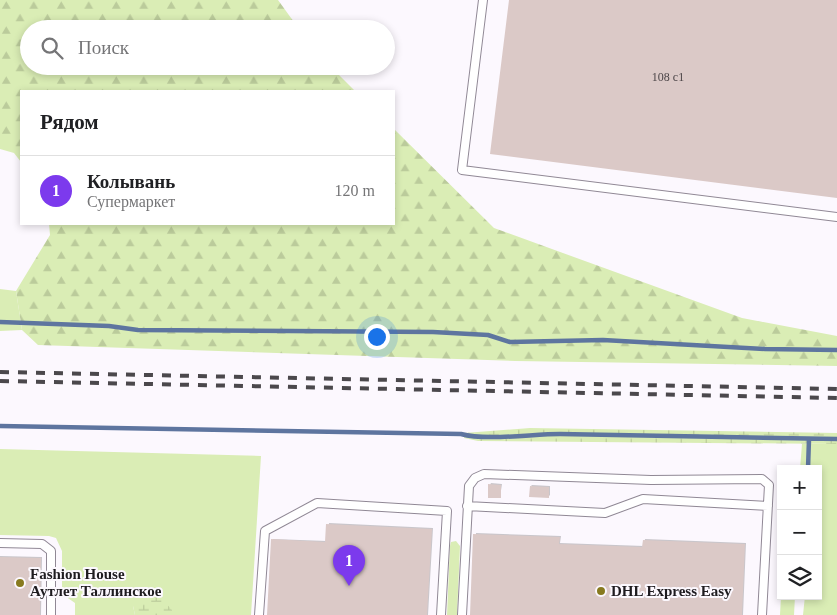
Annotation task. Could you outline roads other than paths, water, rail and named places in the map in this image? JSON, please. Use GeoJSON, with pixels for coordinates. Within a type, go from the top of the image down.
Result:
{"type":"FeatureCollection","features":[{"type":"Feature","properties":{"kind":"lane"},"geometry":{"type":"LineString","coordinates":[[483,0],[462,170],[837,217]]}},
{"type":"Feature","properties":{"kind":"lane"},"geometry":{"type":"LineString","coordinates":[[462,615],[469,486],[475,478],[484,474],[651,480],[754,477],[762,479],[769,485],[762,615]]}},
{"type":"Feature","properties":{"kind":"lane"},"geometry":{"type":"LineString","coordinates":[[467,506],[605,513],[643,499],[768,506]]}},
{"type":"Feature","properties":{"kind":"lane"},"geometry":{"type":"LineString","coordinates":[[259,615],[265,531],[317,503],[448,511],[441,615]]}},
{"type":"Feature","properties":{"kind":"lane"},"geometry":{"type":"LineString","coordinates":[[0,543],[42,544],[51,551],[51,615]]}},
{"type":"Feature","properties":{"kind":"waterway"},"geometry":{"type":"LineString","coordinates":[[0,322],[109,326],[138,330],[433,332],[488,335],[510,342],[603,340],[765,349],[837,350]]}},
{"type":"Feature","properties":{"kind":"waterway"},"geometry":{"type":"LineString","coordinates":[[0,426],[461,434],[483,437],[560,434],[837,439]]}},
{"type":"Feature","properties":{"kind":"waterway"},"geometry":{"type":"LineString","coordinates":[[808,465],[809,439]]}},
{"type":"Feature","properties":{"kind":"railway"},"geometry":{"type":"LineString","coordinates":[[0,372],[837,389]]}},
{"type":"Feature","properties":{"kind":"railway"},"geometry":{"type":"LineString","coordinates":[[0,381],[837,398]]}},
{"type":"Feature","properties":{"kind":"place","name":"Fashion House Аутлет Таллинское"},"geometry":{"type":"Point","coordinates":[20,583]}},
{"type":"Feature","properties":{"kind":"place","name":"Колывань"},"geometry":{"type":"Point","coordinates":[349,586]}},
{"type":"Feature","properties":{"kind":"place","name":"DHL Express Easy"},"geometry":{"type":"Point","coordinates":[601,591]}}]}
